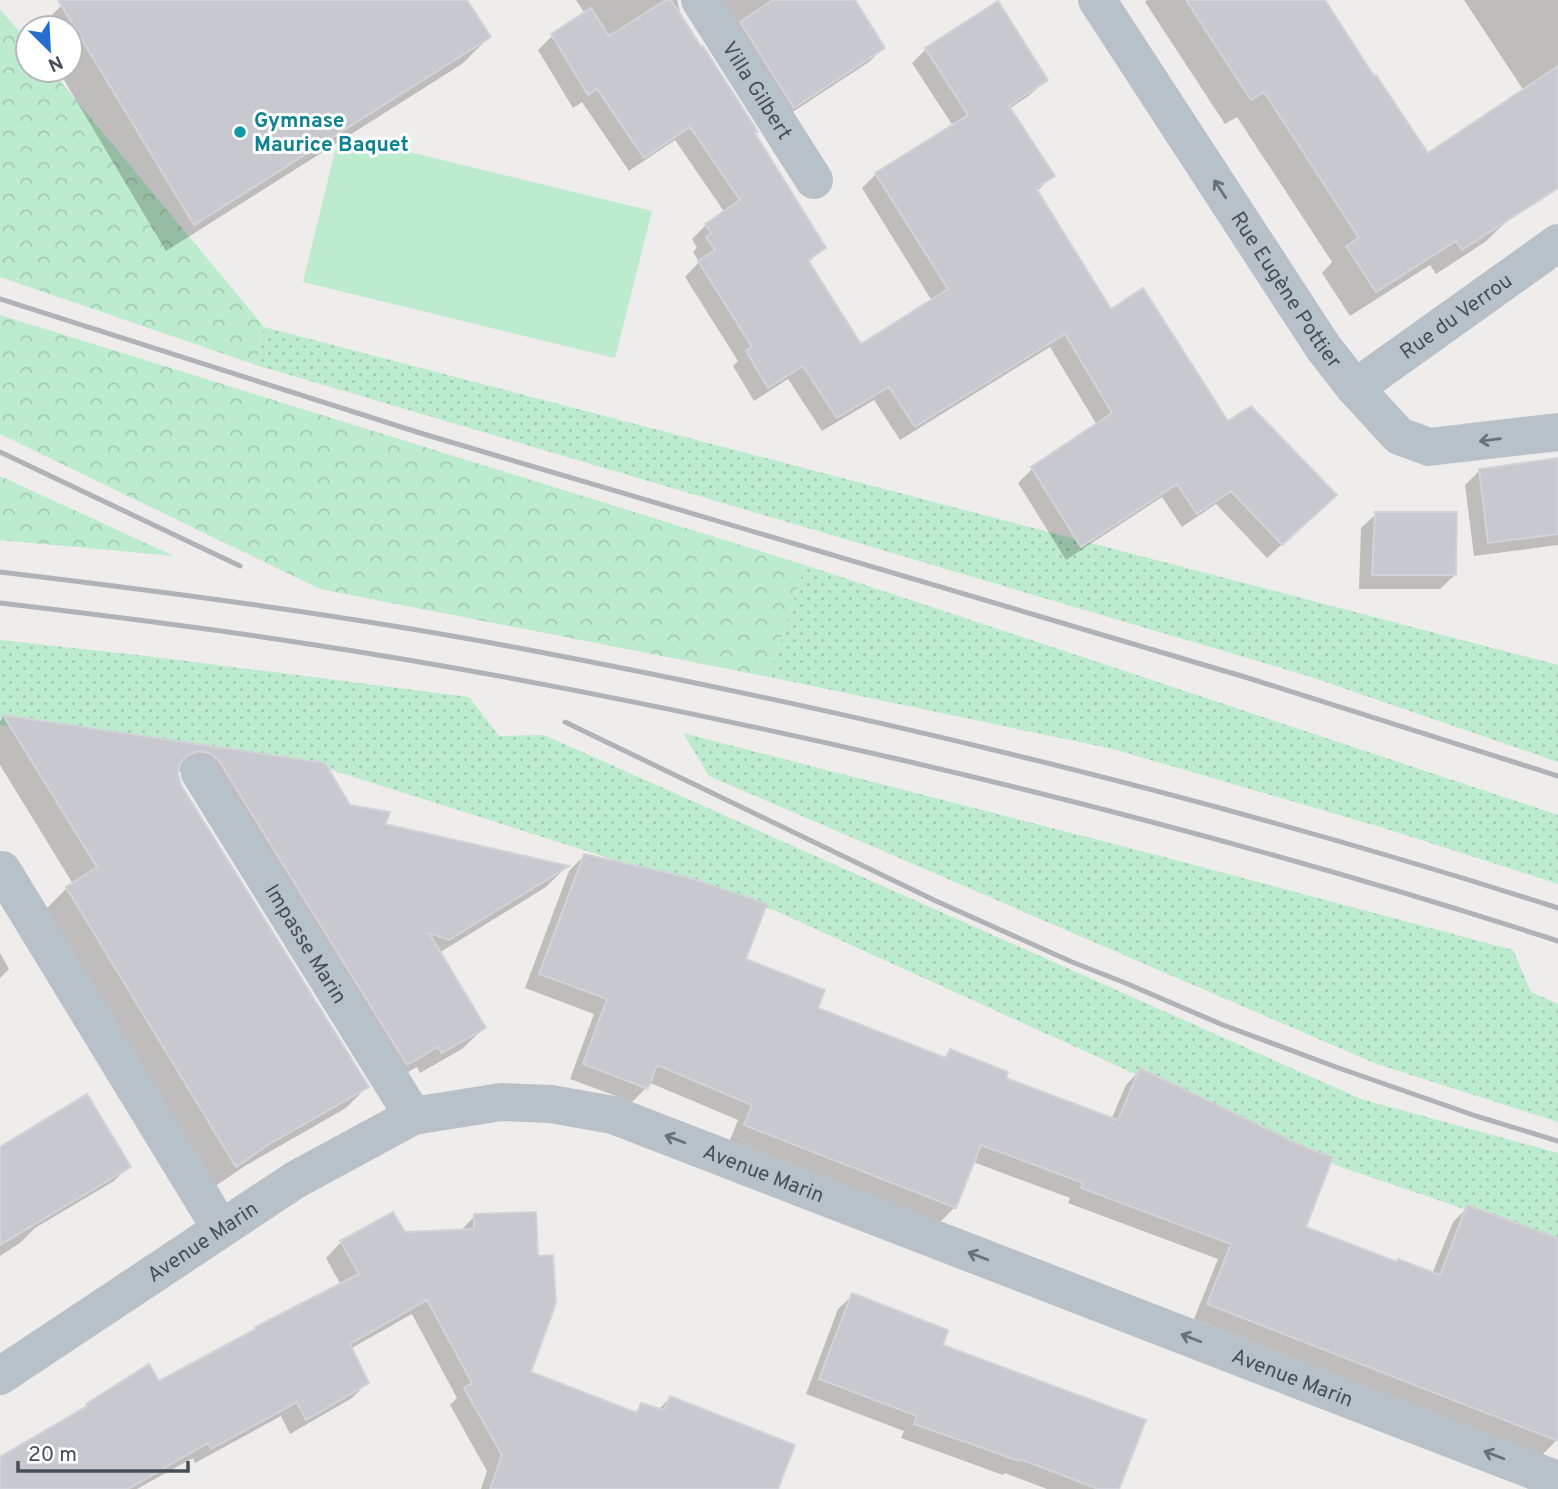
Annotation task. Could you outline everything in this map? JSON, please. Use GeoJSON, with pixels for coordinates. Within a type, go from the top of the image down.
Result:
{"type":"FeatureCollection","features":[{"type":"Feature","properties":{"kind":"street","name":"Villa Gilbert"},"geometry":{"type":"LineString","coordinates":[[700,0],[814,180]]}},
{"type":"Feature","properties":{"kind":"street","name":"Rue Eugène Pottier"},"geometry":{"type":"LineString","coordinates":[[1097,0],[1323,347],[1355,388],[1399,436],[1429,447],[1558,432]]}},
{"type":"Feature","properties":{"kind":"street","name":"Rue du Verrou"},"geometry":{"type":"LineString","coordinates":[[1355,388],[1558,243]]}},
{"type":"Feature","properties":{"kind":"street","name":"Impasse Marin"},"geometry":{"type":"LineString","coordinates":[[200,773],[413,1116]]}},
{"type":"Feature","properties":{"kind":"street"},"geometry":{"type":"LineString","coordinates":[[2,870],[221,1229]]}},
{"type":"Feature","properties":{"kind":"street","name":"Avenue Marin"},"geometry":{"type":"LineString","coordinates":[[0,1376],[295,1180],[413,1116],[501,1102],[551,1104],[613,1115],[1558,1480]]}},
{"type":"Feature","properties":{"kind":"green space"},"geometry":{"type":"Polygon","coordinates":[[[0,9],[14,26],[14,84],[63,84],[264,327],[256,365],[0,277],[0,9]]]}},
{"type":"Feature","properties":{"kind":"green space"},"geometry":{"type":"Polygon","coordinates":[[[339,135],[652,211],[615,358],[303,282],[339,135]]]}},
{"type":"Feature","properties":{"kind":"green space"},"geometry":{"type":"Polygon","coordinates":[[[0,315],[805,565],[769,677],[320,589],[0,434],[0,315]]]}},
{"type":"Feature","properties":{"kind":"green space"},"geometry":{"type":"Polygon","coordinates":[[[264,327],[1558,665],[1558,762],[1308,676],[256,365],[264,327]]]}},
{"type":"Feature","properties":{"kind":"green space"},"geometry":{"type":"Polygon","coordinates":[[[0,476],[174,556],[0,540],[0,476]]]}},
{"type":"Feature","properties":{"kind":"green space"},"geometry":{"type":"Polygon","coordinates":[[[805,565],[1558,815],[1558,884],[1387,829],[1113,749],[769,677],[805,565]]]}},
{"type":"Feature","properties":{"kind":"green space"},"geometry":{"type":"Polygon","coordinates":[[[0,640],[469,697],[499,736],[544,735],[1361,1099],[1558,1153],[1558,1241],[1338,1166],[776,911],[319,766],[0,725],[0,640]]]}},
{"type":"Feature","properties":{"kind":"green space"},"geometry":{"type":"Polygon","coordinates":[[[683,733],[1513,950],[1531,992],[1558,1004],[1558,1122],[1374,1063],[709,776],[683,733]]]}},
{"type":"Feature","properties":{"kind":"building","name":"Gymnase Maurice Baquet"},"geometry":{"type":"Polygon","coordinates":[[[58,0],[467,0],[491,37],[194,225],[84,43],[84,14],[66,14],[58,0]]]}},
{"type":"Feature","properties":{"kind":"building"},"geometry":{"type":"Polygon","coordinates":[[[666,0],[671,0],[701,47],[703,46],[758,132],[755,133],[826,248],[808,260],[861,344],[948,289],[875,173],[968,115],[925,48],[998,1],[1048,80],[1009,106],[1055,176],[1036,188],[1111,309],[1143,288],[1228,421],[1251,406],[1337,495],[1282,545],[1231,491],[1197,514],[1177,484],[1081,547],[1031,467],[1112,413],[1065,334],[915,427],[889,387],[837,418],[803,366],[768,388],[746,351],[752,347],[698,261],[715,250],[706,237],[711,233],[705,224],[740,200],[690,127],[644,158],[597,89],[588,95],[551,34],[591,8],[609,36],[666,0]]]}},
{"type":"Feature","properties":{"kind":"building"},"geometry":{"type":"Polygon","coordinates":[[[773,0],[855,0],[885,48],[794,108],[740,22],[773,0]]]}},
{"type":"Feature","properties":{"kind":"building"},"geometry":{"type":"Polygon","coordinates":[[[1186,0],[1325,0],[1428,153],[1558,66],[1558,188],[1462,250],[1456,241],[1376,292],[1346,246],[1359,238],[1264,92],[1251,100],[1186,0]]]}},
{"type":"Feature","properties":{"kind":"building"},"geometry":{"type":"Polygon","coordinates":[[[1558,458],[1558,534],[1488,543],[1479,469],[1558,458]]]}},
{"type":"Feature","properties":{"kind":"building"},"geometry":{"type":"Polygon","coordinates":[[[1375,512],[1457,512],[1456,575],[1372,575],[1375,512]]]}},
{"type":"Feature","properties":{"kind":"building"},"geometry":{"type":"Polygon","coordinates":[[[3,715],[325,763],[350,805],[390,812],[385,824],[569,866],[449,940],[429,933],[486,1028],[442,1053],[438,1047],[407,1065],[219,761],[211,754],[200,751],[188,755],[181,762],[178,773],[181,785],[369,1087],[268,1145],[236,1167],[66,887],[97,867],[3,715]]]}},
{"type":"Feature","properties":{"kind":"building"},"geometry":{"type":"Polygon","coordinates":[[[584,854],[690,878],[767,904],[746,959],[825,990],[818,1008],[946,1058],[950,1049],[1008,1072],[1006,1078],[1118,1120],[1140,1068],[1307,1148],[1333,1157],[1306,1227],[1397,1262],[1398,1259],[1440,1275],[1467,1205],[1558,1238],[1558,1441],[1207,1304],[1231,1244],[1081,1188],[1083,1183],[981,1145],[956,1208],[744,1125],[752,1105],[657,1065],[648,1089],[583,1064],[607,999],[539,974],[584,854]]]}},
{"type":"Feature","properties":{"kind":"building"},"geometry":{"type":"Polygon","coordinates":[[[87,1094],[131,1167],[0,1245],[0,1147],[87,1094]]]}},
{"type":"Feature","properties":{"kind":"building"},"geometry":{"type":"Polygon","coordinates":[[[393,1212],[405,1232],[474,1229],[474,1214],[536,1212],[538,1256],[553,1255],[556,1303],[531,1372],[637,1413],[641,1403],[664,1410],[670,1396],[795,1445],[778,1489],[490,1489],[502,1455],[464,1388],[472,1383],[427,1300],[350,1344],[369,1383],[306,1420],[297,1402],[211,1449],[208,1443],[128,1489],[0,1489],[0,1457],[87,1406],[86,1404],[149,1364],[159,1381],[256,1329],[255,1327],[359,1274],[340,1241],[393,1212]]]}},
{"type":"Feature","properties":{"kind":"building"},"geometry":{"type":"Polygon","coordinates":[[[852,1293],[948,1330],[943,1345],[1146,1420],[1119,1489],[1098,1489],[1020,1459],[1019,1461],[914,1424],[917,1416],[819,1379],[852,1293]]]}},
{"type":"Feature","properties":{"kind":"railway"},"geometry":{"type":"LineString","coordinates":[[0,299],[420,433],[1245,677],[1558,776]]}},
{"type":"Feature","properties":{"kind":"railway"},"geometry":{"type":"LineString","coordinates":[[0,452],[240,566]]}},
{"type":"Feature","properties":{"kind":"railway"},"geometry":{"type":"LineString","coordinates":[[0,572],[393,626],[524,649],[785,702],[1045,762],[1174,796],[1431,868],[1558,908]]}},
{"type":"Feature","properties":{"kind":"railway"},"geometry":{"type":"LineString","coordinates":[[0,603],[189,626],[376,655],[525,681],[746,725],[1144,820],[1393,890],[1558,941]]}},
{"type":"Feature","properties":{"kind":"railway"},"geometry":{"type":"LineString","coordinates":[[565,722],[936,901],[1072,962],[1223,1025],[1336,1067],[1476,1116],[1558,1141]]}},
{"type":"Feature","properties":{"kind":"place","name":"Gymnase Maurice Baquet"},"geometry":{"type":"Point","coordinates":[240,132]}}]}
